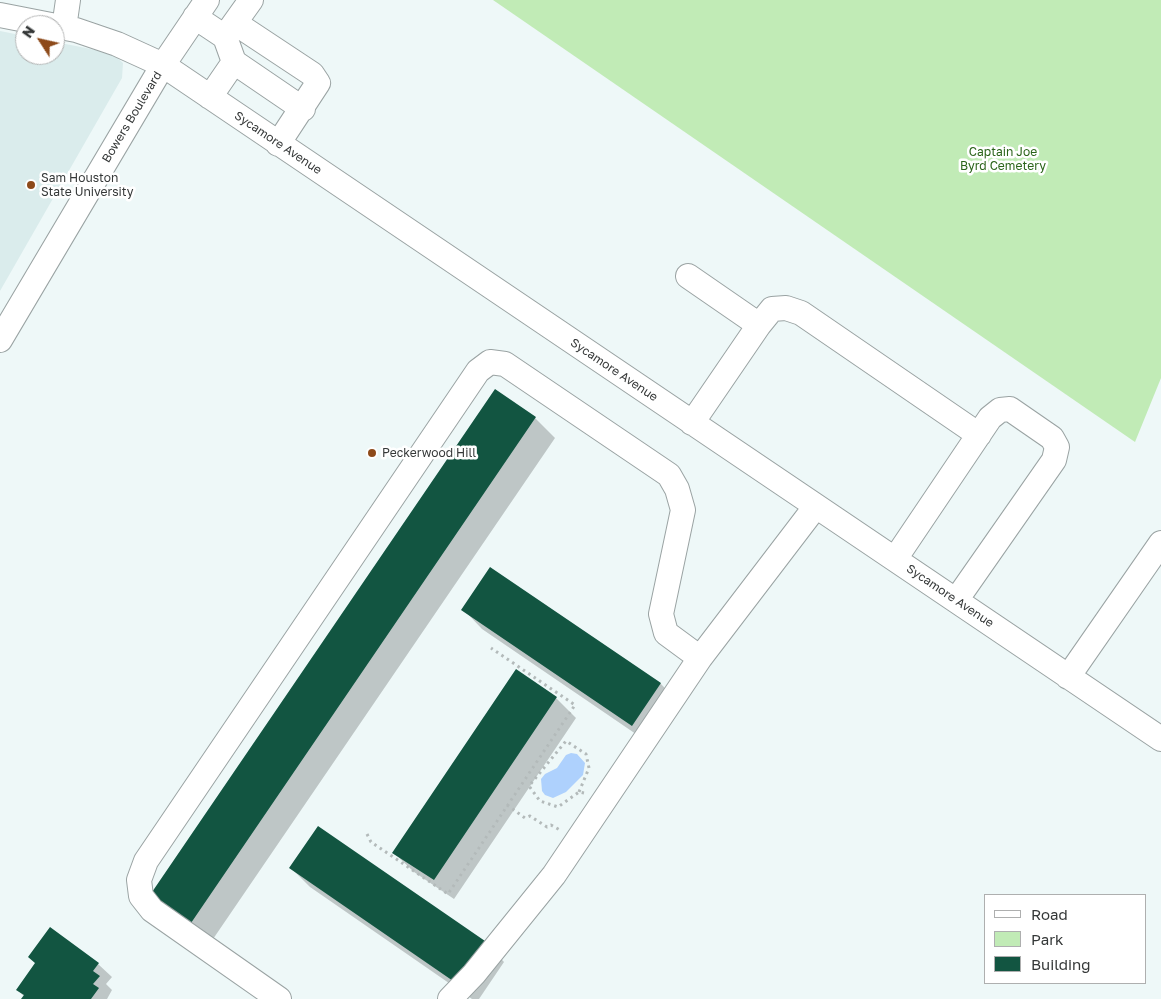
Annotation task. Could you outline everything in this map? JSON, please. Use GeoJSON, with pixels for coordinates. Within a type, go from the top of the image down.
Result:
{"type":"FeatureCollection","features":[{"type":"Feature","properties":{"kind":"street"},"geometry":{"type":"LineString","coordinates":[[62,15],[68,0]]}},
{"type":"Feature","properties":{"kind":"street"},"geometry":{"type":"LineString","coordinates":[[251,0],[230,30],[239,65],[303,109]]}},
{"type":"Feature","properties":{"kind":"street"},"geometry":{"type":"LineString","coordinates":[[201,8],[230,30],[263,42],[312,74],[318,83],[303,109],[278,144]]}},
{"type":"Feature","properties":{"kind":"street","name":"Bowers Boulevard"},"geometry":{"type":"LineString","coordinates":[[0,340],[163,65],[201,8]]}},
{"type":"Feature","properties":{"kind":"street","name":"Sycamore Avenue"},"geometry":{"type":"LineString","coordinates":[[0,15],[15,18]]}},
{"type":"Feature","properties":{"kind":"street","name":"Sycamore Avenue"},"geometry":{"type":"LineString","coordinates":[[65,28],[117,44],[163,65],[692,423],[957,599],[1161,739]]}},
{"type":"Feature","properties":{"kind":"street"},"geometry":{"type":"LineString","coordinates":[[210,97],[263,42]]}},
{"type":"Feature","properties":{"kind":"street"},"geometry":{"type":"LineString","coordinates":[[688,276],[759,325]]}},
{"type":"Feature","properties":{"kind":"street"},"geometry":{"type":"LineString","coordinates":[[692,423],[772,309],[786,308],[801,313],[979,435]]}},
{"type":"Feature","properties":{"kind":"street"},"geometry":{"type":"LineString","coordinates":[[279,999],[152,910],[141,896],[140,880],[146,861],[478,371],[490,362],[505,364],[669,475],[676,489],[682,510],[661,614],[666,633],[700,658]]}},
{"type":"Feature","properties":{"kind":"street"},"geometry":{"type":"LineString","coordinates":[[895,559],[990,418],[1000,410],[1010,409],[1052,438],[1057,447],[1054,460],[957,599]]}},
{"type":"Feature","properties":{"kind":"street"},"geometry":{"type":"LineString","coordinates":[[450,999],[474,974],[554,875],[700,658],[816,506]]}},
{"type":"Feature","properties":{"kind":"street"},"geometry":{"type":"LineString","coordinates":[[1068,676],[1161,543]]}},
{"type":"Feature","properties":{"kind":"path"},"geometry":{"type":"LineString","coordinates":[[367,834],[371,842],[448,894],[575,705],[492,648]]}},
{"type":"Feature","properties":{"kind":"path"},"geometry":{"type":"LineString","coordinates":[[566,742],[586,754],[589,768],[579,792],[558,808],[540,801],[529,786],[566,742]]}},
{"type":"Feature","properties":{"kind":"path"},"geometry":{"type":"LineString","coordinates":[[579,792],[601,805]]}},
{"type":"Feature","properties":{"kind":"shaded area","name":"Sam Houston State University"},"geometry":{"type":"Polygon","coordinates":[[[0,31],[15,34],[15,65],[65,65],[65,44],[112,53],[123,63],[122,78],[0,291],[0,31]]]}},
{"type":"Feature","properties":{"kind":"green space","name":"Captain Joe Byrd Cemetery"},"geometry":{"type":"Polygon","coordinates":[[[493,0],[1161,0],[1161,378],[1135,442],[493,0]]]}},
{"type":"Feature","properties":{"kind":"water"},"geometry":{"type":"Polygon","coordinates":[[[571,753],[577,754],[585,763],[583,775],[566,792],[553,798],[545,795],[542,791],[541,779],[545,774],[557,768],[566,755],[571,753]]]}},
{"type":"Feature","properties":{"kind":"building"},"geometry":{"type":"Polygon","coordinates":[[[495,389],[536,417],[191,923],[150,895],[495,389]]]}},
{"type":"Feature","properties":{"kind":"building"},"geometry":{"type":"Polygon","coordinates":[[[490,567],[661,683],[632,726],[461,610],[490,567]]]}},
{"type":"Feature","properties":{"kind":"building"},"geometry":{"type":"Polygon","coordinates":[[[516,669],[557,697],[434,880],[392,853],[516,669]]]}},
{"type":"Feature","properties":{"kind":"building"},"geometry":{"type":"Polygon","coordinates":[[[318,826],[485,941],[456,983],[289,868],[318,826]]]}},
{"type":"Feature","properties":{"kind":"building"},"geometry":{"type":"Polygon","coordinates":[[[50,927],[99,963],[93,971],[100,976],[93,984],[99,988],[91,999],[21,999],[24,995],[16,990],[35,963],[28,957],[50,927]]]}},
{"type":"Feature","properties":{"kind":"place","name":"Sam Houston State University"},"geometry":{"type":"Point","coordinates":[31,185]}},
{"type":"Feature","properties":{"kind":"place","name":"Peckerwood Hill"},"geometry":{"type":"Point","coordinates":[372,453]}}]}
